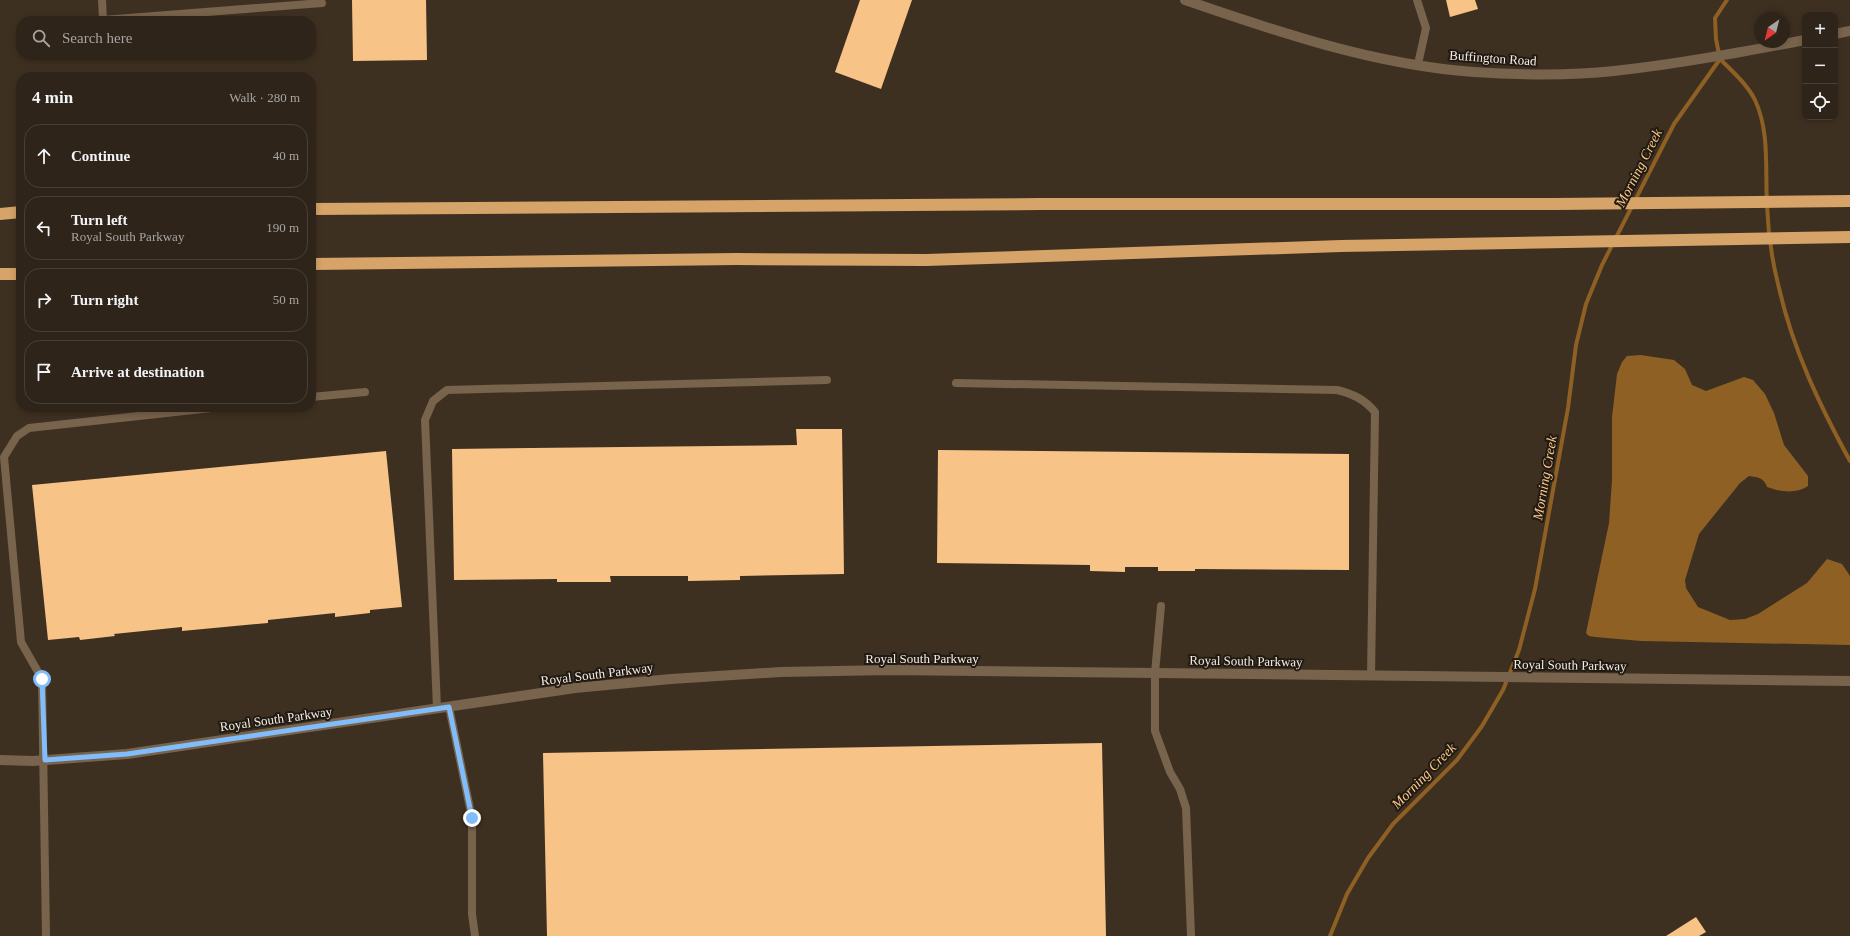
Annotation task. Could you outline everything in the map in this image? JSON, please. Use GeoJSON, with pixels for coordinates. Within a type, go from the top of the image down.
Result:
{"type":"FeatureCollection","features":[{"type":"Feature","properties":{"kind":"highway"},"geometry":{"type":"LineString","coordinates":[[316,209],[1041,204],[1555,204],[1850,200]]}},
{"type":"Feature","properties":{"kind":"highway"},"geometry":{"type":"LineString","coordinates":[[0,214],[16,212]]}},
{"type":"Feature","properties":{"kind":"highway"},"geometry":{"type":"LineString","coordinates":[[316,264],[730,259],[926,260],[1333,246],[1850,237]]}},
{"type":"Feature","properties":{"kind":"highway"},"geometry":{"type":"LineString","coordinates":[[0,274],[16,274]]}},
{"type":"Feature","properties":{"kind":"street","name":"Buffington Road"},"geometry":{"type":"LineString","coordinates":[[1185,0],[1337,48],[1418,64],[1473,72],[1540,74],[1613,71],[1802,40]]}},
{"type":"Feature","properties":{"kind":"street"},"geometry":{"type":"LineString","coordinates":[[1838,33],[1850,31]]}},
{"type":"Feature","properties":{"kind":"street","name":"Royal South Parkway"},"geometry":{"type":"LineString","coordinates":[[0,760],[45,760],[127,754],[582,688],[671,679],[781,672],[892,670],[1850,681]]}},
{"type":"Feature","properties":{"kind":"lane"},"geometry":{"type":"LineString","coordinates":[[102,0],[103,16]]}},
{"type":"Feature","properties":{"kind":"lane"},"geometry":{"type":"LineString","coordinates":[[1417,0],[1426,28],[1418,64]]}},
{"type":"Feature","properties":{"kind":"lane"},"geometry":{"type":"LineString","coordinates":[[155,16],[322,3]]}},
{"type":"Feature","properties":{"kind":"lane"},"geometry":{"type":"LineString","coordinates":[[437,708],[425,420],[433,401],[447,390],[827,380]]}},
{"type":"Feature","properties":{"kind":"lane"},"geometry":{"type":"LineString","coordinates":[[956,383],[1337,390],[1354,395],[1367,402],[1375,412],[1371,676]]}},
{"type":"Feature","properties":{"kind":"lane"},"geometry":{"type":"LineString","coordinates":[[316,397],[365,392]]}},
{"type":"Feature","properties":{"kind":"lane"},"geometry":{"type":"LineString","coordinates":[[46,936],[45,760],[42,679],[21,642],[4,457],[16,436],[29,428],[175,412]]}},
{"type":"Feature","properties":{"kind":"lane"},"geometry":{"type":"LineString","coordinates":[[1161,606],[1155,673],[1155,731],[1170,772],[1180,789],[1186,808],[1191,936]]}},
{"type":"Feature","properties":{"kind":"lane"},"geometry":{"type":"LineString","coordinates":[[449,707],[472,818],[472,914],[474,936]]}},
{"type":"Feature","properties":{"kind":"shaded area"},"geometry":{"type":"Polygon","coordinates":[[[1641,355],[1674,360],[1685,369],[1692,385],[1706,391],[1744,377],[1753,380],[1765,394],[1774,413],[1784,445],[1808,476],[1808,486],[1803,489],[1793,491],[1783,491],[1767,487],[1762,480],[1752,476],[1749,476],[1740,483],[1699,534],[1685,580],[1686,588],[1698,607],[1730,620],[1745,619],[1758,614],[1807,583],[1827,559],[1842,564],[1850,576],[1850,645],[1641,641],[1595,637],[1589,636],[1586,633],[1609,523],[1612,480],[1612,417],[1617,374],[1622,362],[1627,356],[1641,355]]]}},
{"type":"Feature","properties":{"kind":"building"},"geometry":{"type":"Polygon","coordinates":[[[352,0],[426,0],[427,60],[353,61],[352,0]]]}},
{"type":"Feature","properties":{"kind":"building"},"geometry":{"type":"Polygon","coordinates":[[[860,0],[912,0],[881,89],[835,72],[860,0]]]}},
{"type":"Feature","properties":{"kind":"building"},"geometry":{"type":"Polygon","coordinates":[[[1446,0],[1475,0],[1478,9],[1450,17],[1446,0]]]}},
{"type":"Feature","properties":{"kind":"building"},"geometry":{"type":"Polygon","coordinates":[[[796,429],[842,429],[844,574],[740,576],[740,580],[688,581],[688,576],[610,576],[611,582],[557,582],[557,579],[454,580],[452,449],[797,445],[796,429]]]}},
{"type":"Feature","properties":{"kind":"building"},"geometry":{"type":"Polygon","coordinates":[[[938,450],[1349,454],[1349,570],[1195,569],[1195,571],[1158,571],[1158,567],[1125,567],[1125,572],[1090,571],[1090,565],[937,563],[938,450]]]}},
{"type":"Feature","properties":{"kind":"building"},"geometry":{"type":"Polygon","coordinates":[[[386,451],[402,607],[370,610],[370,613],[335,617],[335,613],[268,620],[268,623],[182,631],[182,627],[114,634],[115,636],[80,640],[79,637],[48,640],[32,485],[386,451]]]}},
{"type":"Feature","properties":{"kind":"building"},"geometry":{"type":"Polygon","coordinates":[[[1102,743],[1106,936],[547,936],[543,753],[1102,743]]]}},
{"type":"Feature","properties":{"kind":"building"},"geometry":{"type":"Polygon","coordinates":[[[1696,917],[1706,932],[1699,936],[1666,936],[1696,917]]]}},
{"type":"Feature","properties":{"kind":"waterway","name":"Morning Creek"},"geometry":{"type":"LineString","coordinates":[[1330,936],[1347,894],[1368,858],[1393,824],[1457,760],[1482,726],[1503,690],[1519,650],[1535,589],[1568,408],[1576,345],[1586,304],[1602,265],[1674,124],[1720,59],[1716,39],[1715,18],[1727,0]]}},
{"type":"Feature","properties":{"kind":"waterway"},"geometry":{"type":"LineString","coordinates":[[1720,59],[1748,89],[1760,112],[1765,138],[1769,236],[1774,268],[1785,311],[1808,377],[1850,461]]}},
{"type":"Feature","properties":{"kind":"route"},"geometry":{"type":"LineString","coordinates":[[42,679],[45,760],[127,754],[449,707],[472,818]]}}]}
